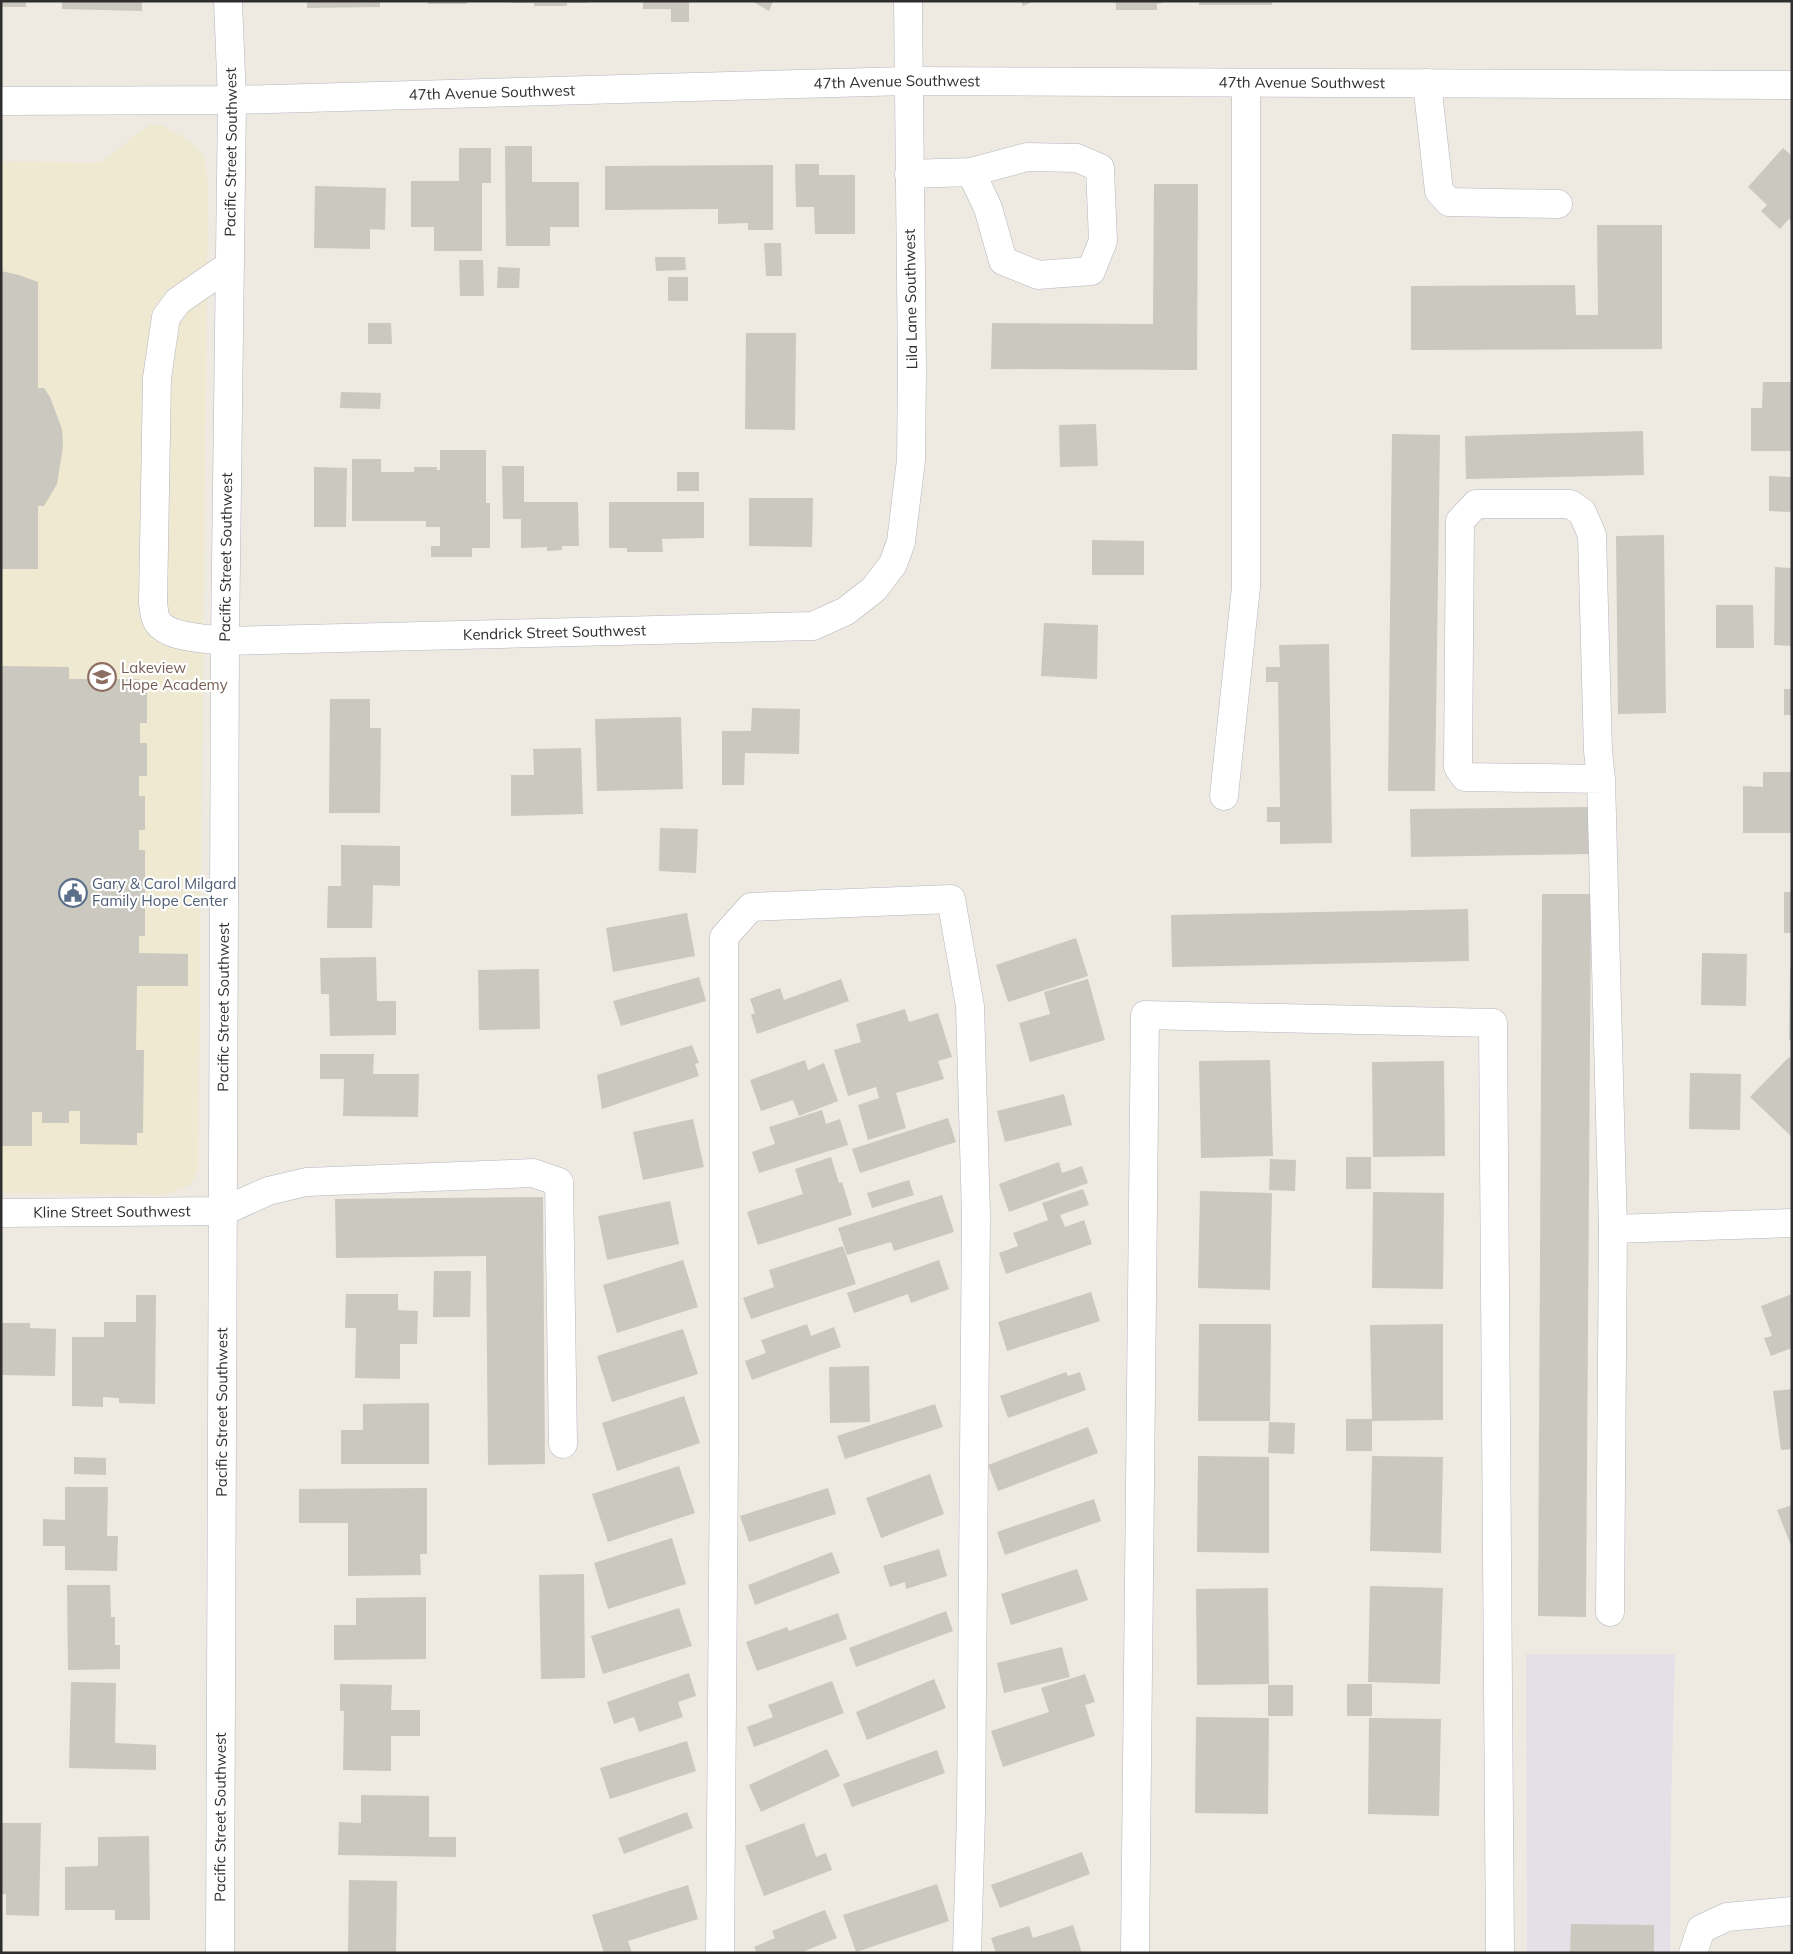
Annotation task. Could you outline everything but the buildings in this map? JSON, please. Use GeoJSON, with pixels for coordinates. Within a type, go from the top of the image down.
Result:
{"type":"FeatureCollection","features":[{"type":"Feature","properties":{"kind":"street","name":"Pacific Street Southwest"},"geometry":{"type":"LineString","coordinates":[[220,1953],[225,641],[232,100],[228,1]]}},
{"type":"Feature","properties":{"kind":"street","name":"Lila Lane Southwest"},"geometry":{"type":"LineString","coordinates":[[874,590],[893,564],[901,542],[911,460],[912,371],[908,1]]}},
{"type":"Feature","properties":{"kind":"street","name":"47th Avenue Southwest"},"geometry":{"type":"LineString","coordinates":[[1,101],[232,100],[908,81],[1792,85]]}},
{"type":"Feature","properties":{"kind":"street"},"geometry":{"type":"LineString","coordinates":[[1224,796],[1246,587],[1246,83]]}},
{"type":"Feature","properties":{"kind":"street"},"geometry":{"type":"LineString","coordinates":[[1427,84],[1439,191],[1449,202],[1558,204]]}},
{"type":"Feature","properties":{"kind":"street"},"geometry":{"type":"LineString","coordinates":[[910,174],[971,172],[1027,157],[1077,158],[1100,168],[1103,241],[1091,271],[1038,275],[1003,261],[988,208],[971,172]]}},
{"type":"Feature","properties":{"kind":"street","name":"Kendrick Street Southwest"},"geometry":{"type":"LineString","coordinates":[[230,265],[178,301],[166,317],[157,378],[153,603],[156,619],[163,628],[174,634],[225,641],[813,626],[846,611],[874,590]]}},
{"type":"Feature","properties":{"kind":"street"},"geometry":{"type":"LineString","coordinates":[[1601,779],[1465,777],[1458,767],[1460,521],[1476,504],[1570,504],[1582,512],[1592,535],[1598,751],[1601,779],[1613,1229],[1610,1612]]}},
{"type":"Feature","properties":{"kind":"street"},"geometry":{"type":"LineString","coordinates":[[720,1953],[724,1466],[724,937],[751,907],[951,899],[970,1006],[976,1215],[971,1814],[967,1953]]}},
{"type":"Feature","properties":{"kind":"street"},"geometry":{"type":"LineString","coordinates":[[1135,1953],[1145,1015],[1492,1023],[1500,1953]]}},
{"type":"Feature","properties":{"kind":"street"},"geometry":{"type":"LineString","coordinates":[[224,1211],[268,1191],[306,1182],[533,1173],[559,1182],[564,1444]]}},
{"type":"Feature","properties":{"kind":"street","name":"Kline Street Southwest"},"geometry":{"type":"LineString","coordinates":[[1,1213],[224,1211]]}},
{"type":"Feature","properties":{"kind":"street"},"geometry":{"type":"LineString","coordinates":[[1613,1229],[1792,1223]]}},
{"type":"Feature","properties":{"kind":"street"},"geometry":{"type":"LineString","coordinates":[[1693,1953],[1701,1929],[1726,1917],[1792,1911]]}},
{"type":"Feature","properties":{"kind":"shaded area","name":"Lakeview Hope Academy"},"geometry":{"type":"Polygon","coordinates":[[[149,125],[163,125],[191,143],[204,156],[208,185],[198,1169],[191,1185],[163,1195],[1,1193],[1,161],[100,163],[149,125]]]}},
{"type":"Feature","properties":{"kind":"shaded area"},"geometry":{"type":"Polygon","coordinates":[[[1526,1654],[1675,1654],[1670,1953],[1527,1953],[1526,1654]]]}},
{"type":"Feature","properties":{"kind":"place","name":"Lakeview Hope Academy"},"geometry":{"type":"Point","coordinates":[102,677]}},
{"type":"Feature","properties":{"kind":"place","name":"Gary & Carol Milgard Family Hope Center"},"geometry":{"type":"Point","coordinates":[73,893]}}]}
